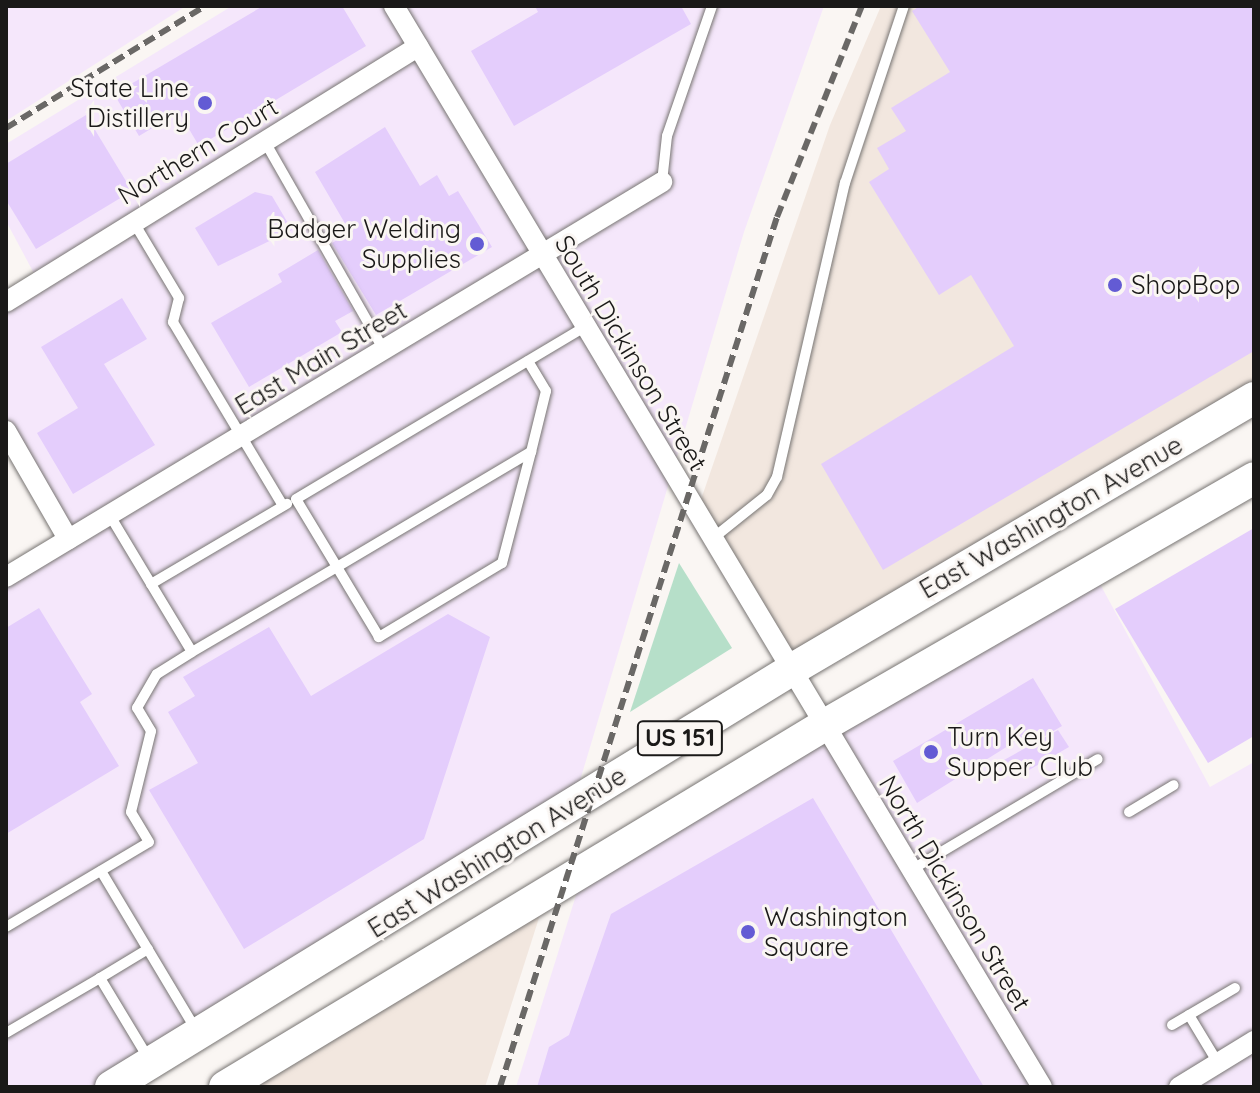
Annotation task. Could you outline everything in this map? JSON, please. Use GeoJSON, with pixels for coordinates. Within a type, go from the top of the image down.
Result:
{"type":"FeatureCollection","features":[{"type":"Feature","properties":{"kind":"main road","name":"East Washington Avenue"},"geometry":{"type":"LineString","coordinates":[[111,1087],[791,670],[1254,398]]}},
{"type":"Feature","properties":{"kind":"main road","name":"US 151"},"geometry":{"type":"LineString","coordinates":[[225,1087],[823,726],[1254,478]]}},
{"type":"Feature","properties":{"kind":"street","name":"South Dickinson Street"},"geometry":{"type":"LineString","coordinates":[[394,6],[823,726]]}},
{"type":"Feature","properties":{"kind":"street","name":"Northern Court"},"geometry":{"type":"LineString","coordinates":[[6,302],[418,47]]}},
{"type":"Feature","properties":{"kind":"street","name":"East Main Street"},"geometry":{"type":"LineString","coordinates":[[6,577],[662,182]]}},
{"type":"Feature","properties":{"kind":"street"},"geometry":{"type":"LineString","coordinates":[[6,431],[68,539]]}},
{"type":"Feature","properties":{"kind":"street","name":"North Dickinson Street"},"geometry":{"type":"LineString","coordinates":[[823,726],[1042,1087]]}},
{"type":"Feature","properties":{"kind":"street"},"geometry":{"type":"LineString","coordinates":[[1179,1087],[1254,1041]]}},
{"type":"Feature","properties":{"kind":"lane"},"geometry":{"type":"LineString","coordinates":[[662,182],[667,136],[712,6]]}},
{"type":"Feature","properties":{"kind":"lane"},"geometry":{"type":"LineString","coordinates":[[712,539],[767,495],[777,477],[845,183],[904,6]]}},
{"type":"Feature","properties":{"kind":"lane"},"geometry":{"type":"LineString","coordinates":[[264,140],[384,350]]}},
{"type":"Feature","properties":{"kind":"lane"},"geometry":{"type":"LineString","coordinates":[[133,221],[179,298],[173,322],[283,506]]}},
{"type":"Feature","properties":{"kind":"lane"},"geometry":{"type":"LineString","coordinates":[[151,584],[585,327]]}},
{"type":"Feature","properties":{"kind":"lane"},"geometry":{"type":"LineString","coordinates":[[296,499],[379,637],[502,563],[546,391],[528,361]]}},
{"type":"Feature","properties":{"kind":"lane"},"geometry":{"type":"LineString","coordinates":[[6,927],[149,842],[131,812],[151,731],[137,708],[157,674],[531,452]]}},
{"type":"Feature","properties":{"kind":"lane"},"geometry":{"type":"LineString","coordinates":[[109,514],[192,652]]}},
{"type":"Feature","properties":{"kind":"lane"},"geometry":{"type":"LineString","coordinates":[[911,870],[1098,759]]}},
{"type":"Feature","properties":{"kind":"lane"},"geometry":{"type":"LineString","coordinates":[[1129,812],[1174,785]]}},
{"type":"Feature","properties":{"kind":"lane"},"geometry":{"type":"LineString","coordinates":[[101,871],[199,1034]]}},
{"type":"Feature","properties":{"kind":"lane"},"geometry":{"type":"LineString","coordinates":[[6,1033],[148,949]]}},
{"type":"Feature","properties":{"kind":"lane"},"geometry":{"type":"LineString","coordinates":[[100,978],[151,1063]]}},
{"type":"Feature","properties":{"kind":"lane"},"geometry":{"type":"LineString","coordinates":[[1172,1025],[1235,988]]}},
{"type":"Feature","properties":{"kind":"lane"},"geometry":{"type":"LineString","coordinates":[[1189,1015],[1218,1063]]}},
{"type":"Feature","properties":{"kind":"shaded area"},"geometry":{"type":"Polygon","coordinates":[[[6,6],[186,6],[6,121],[6,6]]]}},
{"type":"Feature","properties":{"kind":"shaded area"},"geometry":{"type":"Polygon","coordinates":[[[232,6],[824,6],[744,232],[573,804],[111,1087],[6,1087],[6,577],[68,538],[6,431],[6,302],[37,279],[6,221],[6,144],[232,6]]]}},
{"type":"Feature","properties":{"kind":"shaded area","name":"ShopBop"},"geometry":{"type":"Polygon","coordinates":[[[881,6],[1254,6],[1254,398],[791,670],[696,514],[830,125],[881,6]]]}},
{"type":"Feature","properties":{"kind":"shaded area"},"geometry":{"type":"Polygon","coordinates":[[[1093,571],[1210,787],[1254,762],[1254,1087],[516,1087],[583,873],[1093,571]]]}},
{"type":"Feature","properties":{"kind":"shaded area"},"geometry":{"type":"Polygon","coordinates":[[[546,896],[485,1087],[225,1087],[546,896]]]}},
{"type":"Feature","properties":{"kind":"green space"},"geometry":{"type":"Polygon","coordinates":[[[679,563],[732,648],[630,712],[679,563]]]}},
{"type":"Feature","properties":{"kind":"building"},"geometry":{"type":"Polygon","coordinates":[[[263,6],[342,6],[366,46],[199,146],[179,112],[139,136],[114,94],[263,6]]]}},
{"type":"Feature","properties":{"kind":"building"},"geometry":{"type":"Polygon","coordinates":[[[535,6],[681,6],[691,24],[514,126],[471,51],[538,12],[535,6]]]}},
{"type":"Feature","properties":{"kind":"building","name":"ShopBop"},"geometry":{"type":"Polygon","coordinates":[[[920,6],[1254,6],[1254,351],[883,570],[821,464],[1014,346],[971,275],[939,295],[869,182],[889,169],[877,148],[906,131],[891,108],[950,72],[912,11],[920,6]]]}},
{"type":"Feature","properties":{"kind":"building"},"geometry":{"type":"Polygon","coordinates":[[[86,115],[132,191],[36,249],[6,200],[6,164],[86,115]]]}},
{"type":"Feature","properties":{"kind":"building"},"geometry":{"type":"Polygon","coordinates":[[[385,127],[420,186],[437,175],[449,196],[458,191],[492,247],[376,315],[332,243],[350,232],[315,172],[385,127]]]}},
{"type":"Feature","properties":{"kind":"building"},"geometry":{"type":"Polygon","coordinates":[[[255,192],[272,196],[292,230],[218,266],[195,228],[255,192]]]}},
{"type":"Feature","properties":{"kind":"building"},"geometry":{"type":"Polygon","coordinates":[[[318,250],[353,311],[335,321],[342,332],[249,387],[211,323],[282,282],[278,274],[318,250]]]}},
{"type":"Feature","properties":{"kind":"building"},"geometry":{"type":"Polygon","coordinates":[[[122,298],[147,339],[104,364],[155,445],[73,494],[37,433],[78,408],[41,347],[122,298]]]}},
{"type":"Feature","properties":{"kind":"building"},"geometry":{"type":"Polygon","coordinates":[[[1254,528],[1254,736],[1208,763],[1115,609],[1254,528]]]}},
{"type":"Feature","properties":{"kind":"building"},"geometry":{"type":"Polygon","coordinates":[[[39,608],[92,694],[80,702],[119,766],[6,834],[6,628],[39,608]]]}},
{"type":"Feature","properties":{"kind":"building"},"geometry":{"type":"Polygon","coordinates":[[[448,614],[490,637],[424,839],[244,949],[149,790],[198,763],[168,712],[195,696],[183,677],[269,627],[311,696],[448,614]]]}},
{"type":"Feature","properties":{"kind":"building"},"geometry":{"type":"Polygon","coordinates":[[[1033,678],[1062,726],[1038,740],[1032,731],[917,803],[893,761],[1033,678]]]}},
{"type":"Feature","properties":{"kind":"building"},"geometry":{"type":"Polygon","coordinates":[[[1058,730],[1069,747],[1015,778],[1004,760],[1058,730]]]}},
{"type":"Feature","properties":{"kind":"building","name":"Washington Square"},"geometry":{"type":"Polygon","coordinates":[[[813,798],[984,1087],[537,1087],[549,1047],[569,1035],[611,914],[813,798]]]}},
{"type":"Feature","properties":{"kind":"railway"},"geometry":{"type":"LineString","coordinates":[[6,128],[205,6]]}},
{"type":"Feature","properties":{"kind":"railway"},"geometry":{"type":"LineString","coordinates":[[500,1087],[777,217],[862,6]]}},
{"type":"Feature","properties":{"kind":"place","name":"State Line Distillery"},"geometry":{"type":"Point","coordinates":[205,103]}},
{"type":"Feature","properties":{"kind":"place","name":"Badger Welding Supplies"},"geometry":{"type":"Point","coordinates":[477,244]}},
{"type":"Feature","properties":{"kind":"place","name":"ShopBop"},"geometry":{"type":"Point","coordinates":[1115,285]}},
{"type":"Feature","properties":{"kind":"place","name":"Turn Key Supper Club"},"geometry":{"type":"Point","coordinates":[931,752]}},
{"type":"Feature","properties":{"kind":"place","name":"Washington Square"},"geometry":{"type":"Point","coordinates":[748,932]}}]}
